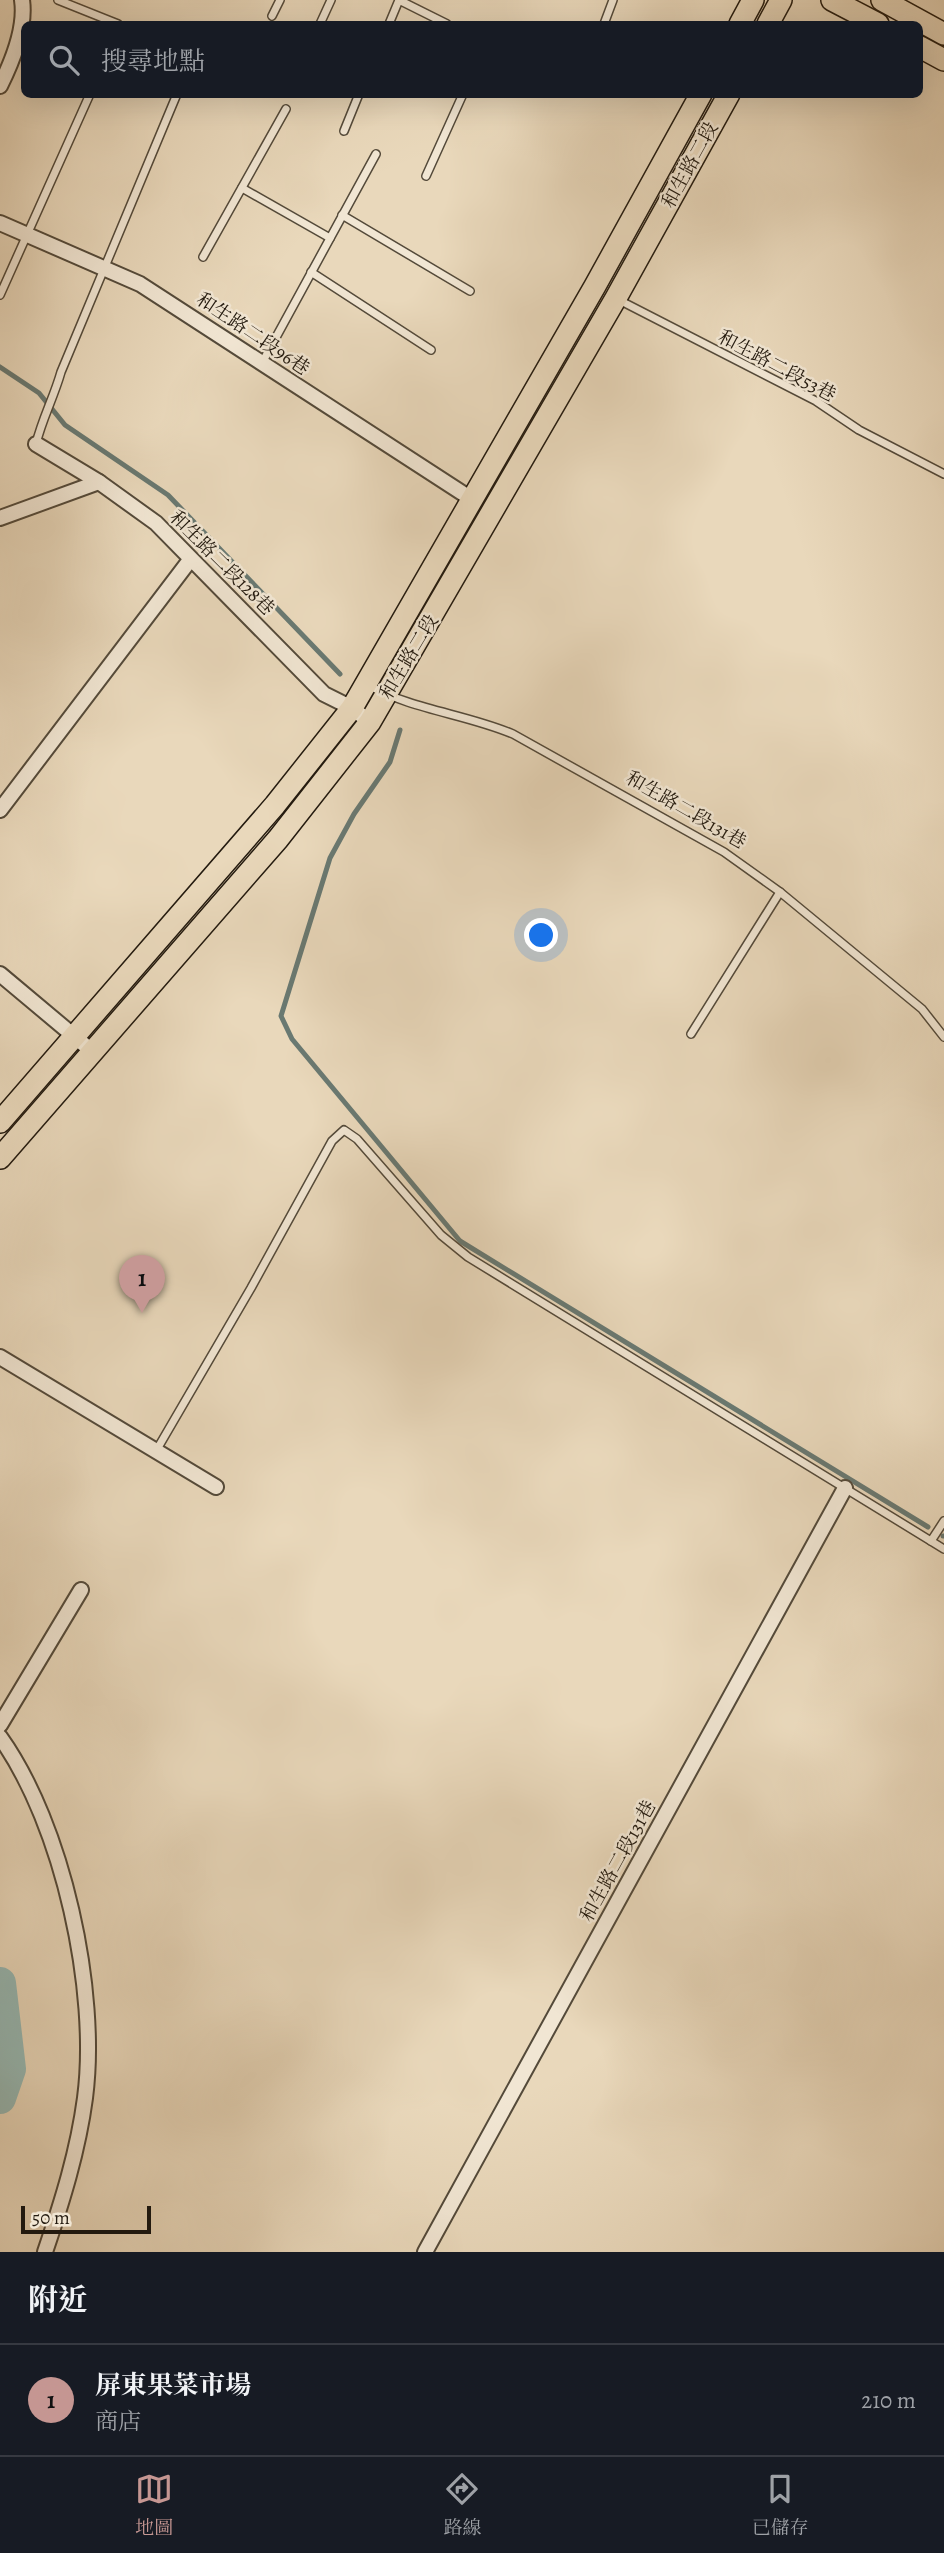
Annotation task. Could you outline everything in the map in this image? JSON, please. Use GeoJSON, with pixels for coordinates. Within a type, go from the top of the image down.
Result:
{"type":"FeatureCollection","features":[{"type":"Feature","properties":{"kind":"main road"},"geometry":{"type":"LineString","coordinates":[[742,21],[753,0]]}},
{"type":"Feature","properties":{"kind":"main road"},"geometry":{"type":"LineString","coordinates":[[770,21],[781,0]]}},
{"type":"Feature","properties":{"kind":"main road"},"geometry":{"type":"LineString","coordinates":[[832,0],[872,21]]}},
{"type":"Feature","properties":{"kind":"main road"},"geometry":{"type":"LineString","coordinates":[[881,0],[920,21]]}},
{"type":"Feature","properties":{"kind":"main road"},"geometry":{"type":"LineString","coordinates":[[923,23],[944,34]]}},
{"type":"Feature","properties":{"kind":"main road"},"geometry":{"type":"LineString","coordinates":[[923,49],[944,60]]}},
{"type":"Feature","properties":{"kind":"main road","name":"和生路二段"},"geometry":{"type":"LineString","coordinates":[[0,1122],[275,805],[352,708],[595,286],[699,98]]}},
{"type":"Feature","properties":{"kind":"main road","name":"和生路二段"},"geometry":{"type":"LineString","coordinates":[[0,1158],[278,839],[370,722],[616,298],[727,98]]}},
{"type":"Feature","properties":{"kind":"street"},"geometry":{"type":"LineString","coordinates":[[0,86],[9,68],[23,11],[22,0]]}},
{"type":"Feature","properties":{"kind":"street","name":"和生路二段96巷"},"geometry":{"type":"LineString","coordinates":[[0,223],[141,284],[473,499]]}},
{"type":"Feature","properties":{"kind":"street","name":"和生路二段128巷"},"geometry":{"type":"LineString","coordinates":[[36,444],[99,482],[156,523],[324,694],[352,708],[370,722]]}},
{"type":"Feature","properties":{"kind":"street"},"geometry":{"type":"LineString","coordinates":[[0,518],[99,482]]}},
{"type":"Feature","properties":{"kind":"street"},"geometry":{"type":"LineString","coordinates":[[0,810],[190,560]]}},
{"type":"Feature","properties":{"kind":"street"},"geometry":{"type":"LineString","coordinates":[[0,974],[93,1052]]}},
{"type":"Feature","properties":{"kind":"street"},"geometry":{"type":"LineString","coordinates":[[0,1357],[216,1487]]}},
{"type":"Feature","properties":{"kind":"street","name":"和生路二段131巷"},"geometry":{"type":"LineString","coordinates":[[425,2252],[845,1488]]}},
{"type":"Feature","properties":{"kind":"street"},"geometry":{"type":"LineString","coordinates":[[0,1725],[81,1590]]}},
{"type":"Feature","properties":{"kind":"street"},"geometry":{"type":"LineString","coordinates":[[0,1737],[41,1816],[67,1891],[81,1958],[87,2019],[85,2098],[67,2186],[46,2252]]}},
{"type":"Feature","properties":{"kind":"lane"},"geometry":{"type":"LineString","coordinates":[[58,0],[110,21]]}},
{"type":"Feature","properties":{"kind":"lane"},"geometry":{"type":"LineString","coordinates":[[272,16],[280,0]]}},
{"type":"Feature","properties":{"kind":"lane"},"geometry":{"type":"LineString","coordinates":[[321,21],[331,0]]}},
{"type":"Feature","properties":{"kind":"lane"},"geometry":{"type":"LineString","coordinates":[[390,21],[399,0],[441,21]]}},
{"type":"Feature","properties":{"kind":"lane"},"geometry":{"type":"LineString","coordinates":[[605,21],[614,0]]}},
{"type":"Feature","properties":{"kind":"lane"},"geometry":{"type":"LineString","coordinates":[[0,295],[29,236],[88,98]]}},
{"type":"Feature","properties":{"kind":"lane"},"geometry":{"type":"LineString","coordinates":[[36,444],[40,426],[54,401],[61,372],[175,98]]}},
{"type":"Feature","properties":{"kind":"lane"},"geometry":{"type":"LineString","coordinates":[[344,131],[357,98]]}},
{"type":"Feature","properties":{"kind":"lane"},"geometry":{"type":"LineString","coordinates":[[426,176],[461,98]]}},
{"type":"Feature","properties":{"kind":"lane"},"geometry":{"type":"LineString","coordinates":[[203,257],[286,109]]}},
{"type":"Feature","properties":{"kind":"lane"},"geometry":{"type":"LineString","coordinates":[[262,362],[376,154]]}},
{"type":"Feature","properties":{"kind":"lane"},"geometry":{"type":"LineString","coordinates":[[242,188],[330,238]]}},
{"type":"Feature","properties":{"kind":"lane"},"geometry":{"type":"LineString","coordinates":[[342,215],[470,291]]}},
{"type":"Feature","properties":{"kind":"lane"},"geometry":{"type":"LineString","coordinates":[[311,272],[431,350]]}},
{"type":"Feature","properties":{"kind":"lane","name":"和生路二段53巷"},"geometry":{"type":"LineString","coordinates":[[595,286],[816,401],[859,430],[944,474]]}},
{"type":"Feature","properties":{"kind":"lane","name":"和生路二段131巷"},"geometry":{"type":"LineString","coordinates":[[367,684],[386,695],[480,720],[513,734],[724,852],[780,892],[922,1009],[944,1037]]}},
{"type":"Feature","properties":{"kind":"lane"},"geometry":{"type":"LineString","coordinates":[[691,1034],[780,892]]}},
{"type":"Feature","properties":{"kind":"lane"},"geometry":{"type":"LineString","coordinates":[[156,1451],[251,1288],[332,1141],[344,1130],[357,1139],[441,1236],[468,1257],[944,1549]]}},
{"type":"Feature","properties":{"kind":"lane"},"geometry":{"type":"LineString","coordinates":[[931,1541],[944,1521]]}},
{"type":"Feature","properties":{"kind":"waterway"},"geometry":{"type":"LineString","coordinates":[[0,367],[39,393],[65,425],[168,495],[340,674]]}},
{"type":"Feature","properties":{"kind":"waterway"},"geometry":{"type":"LineString","coordinates":[[400,730],[390,762],[354,814],[330,858],[281,1016],[292,1039],[460,1241],[928,1527]]}},
{"type":"Feature","properties":{"kind":"waterway"},"geometry":{"type":"LineString","coordinates":[[0,1983],[10,2069],[0,2098]]}},
{"type":"Feature","properties":{"kind":"place","name":"屏東果菜市場"},"geometry":{"type":"Point","coordinates":[142,1313]}}]}
